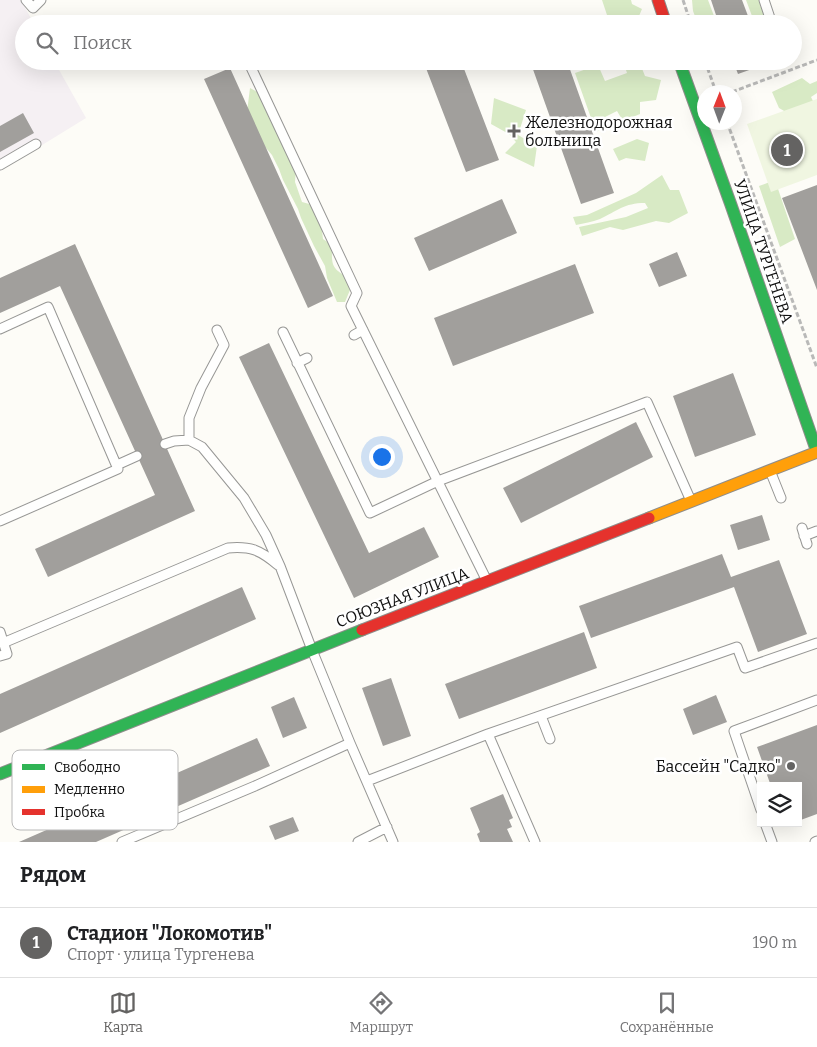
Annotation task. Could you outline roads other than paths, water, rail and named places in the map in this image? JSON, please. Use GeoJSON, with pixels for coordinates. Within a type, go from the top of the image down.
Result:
{"type":"FeatureCollection","features":[{"type":"Feature","properties":{"kind":"street"},"geometry":{"type":"LineString","coordinates":[[658,0],[663,15]]}},
{"type":"Feature","properties":{"kind":"street","name":"УЛИЦА ТУРГЕНЕВА"},"geometry":{"type":"LineString","coordinates":[[682,70],[817,452]]}},
{"type":"Feature","properties":{"kind":"street","name":"СОЮЗНАЯ УЛИЦА"},"geometry":{"type":"LineString","coordinates":[[60,750],[817,452]]}},
{"type":"Feature","properties":{"kind":"street","name":"СОЮЗНАЯ УЛИЦА"},"geometry":{"type":"LineString","coordinates":[[0,774],[12,769]]}},
{"type":"Feature","properties":{"kind":"lane"},"geometry":{"type":"LineString","coordinates":[[26,0],[33,8],[40,0]]}},
{"type":"Feature","properties":{"kind":"lane"},"geometry":{"type":"LineString","coordinates":[[764,0],[769,15]]}},
{"type":"Feature","properties":{"kind":"lane"},"geometry":{"type":"LineString","coordinates":[[252,70],[358,293],[351,306],[487,581]]}},
{"type":"Feature","properties":{"kind":"lane"},"geometry":{"type":"LineString","coordinates":[[0,165],[36,144]]}},
{"type":"Feature","properties":{"kind":"lane"},"geometry":{"type":"LineString","coordinates":[[0,329],[48,307],[118,469],[0,521]]}},
{"type":"Feature","properties":{"kind":"lane"},"geometry":{"type":"LineString","coordinates":[[189,440],[189,418],[201,388],[224,345],[217,330]]}},
{"type":"Feature","properties":{"kind":"lane"},"geometry":{"type":"LineString","coordinates":[[354,335],[363,330]]}},
{"type":"Feature","properties":{"kind":"lane"},"geometry":{"type":"LineString","coordinates":[[283,332],[370,513],[438,481],[647,402],[691,501]]}},
{"type":"Feature","properties":{"kind":"lane"},"geometry":{"type":"LineString","coordinates":[[297,363],[307,358]]}},
{"type":"Feature","properties":{"kind":"lane"},"geometry":{"type":"LineString","coordinates":[[165,444],[189,440],[202,447],[244,498],[266,535],[350,743],[393,842]]}},
{"type":"Feature","properties":{"kind":"lane"},"geometry":{"type":"LineString","coordinates":[[117,465],[137,456]]}},
{"type":"Feature","properties":{"kind":"lane"},"geometry":{"type":"LineString","coordinates":[[770,470],[781,498]]}},
{"type":"Feature","properties":{"kind":"lane"},"geometry":{"type":"LineString","coordinates":[[804,536],[817,531]]}},
{"type":"Feature","properties":{"kind":"lane"},"geometry":{"type":"LineString","coordinates":[[3,643],[200,557],[228,548],[244,546],[264,554],[280,566]]}},
{"type":"Feature","properties":{"kind":"lane"},"geometry":{"type":"LineString","coordinates":[[0,632],[6,654],[0,656]]}},
{"type":"Feature","properties":{"kind":"lane"},"geometry":{"type":"LineString","coordinates":[[367,780],[488,734],[737,648],[745,668],[817,643]]}},
{"type":"Feature","properties":{"kind":"lane"},"geometry":{"type":"LineString","coordinates":[[757,798],[734,731],[817,700]]}},
{"type":"Feature","properties":{"kind":"lane"},"geometry":{"type":"LineString","coordinates":[[541,716],[550,738]]}},
{"type":"Feature","properties":{"kind":"lane"},"geometry":{"type":"LineString","coordinates":[[488,734],[536,842]]}},
{"type":"Feature","properties":{"kind":"lane"},"geometry":{"type":"LineString","coordinates":[[178,820],[257,790],[350,743]]}},
{"type":"Feature","properties":{"kind":"lane"},"geometry":{"type":"LineString","coordinates":[[358,842],[387,827]]}},
{"type":"Feature","properties":{"kind":"lane"},"geometry":{"type":"LineString","coordinates":[[766,827],[772,842]]}},
{"type":"Feature","properties":{"kind":"lane"},"geometry":{"type":"LineString","coordinates":[[122,842],[153,830]]}},
{"type":"Feature","properties":{"kind":"place","name":"Железнодорожная больница"},"geometry":{"type":"Point","coordinates":[514,131]}},
{"type":"Feature","properties":{"kind":"place","name":"Стадион \"Локомотив\""},"geometry":{"type":"Point","coordinates":[787,150]}},
{"type":"Feature","properties":{"kind":"place","name":"Бассейн \"Садко\""},"geometry":{"type":"Point","coordinates":[791,766]}}]}
